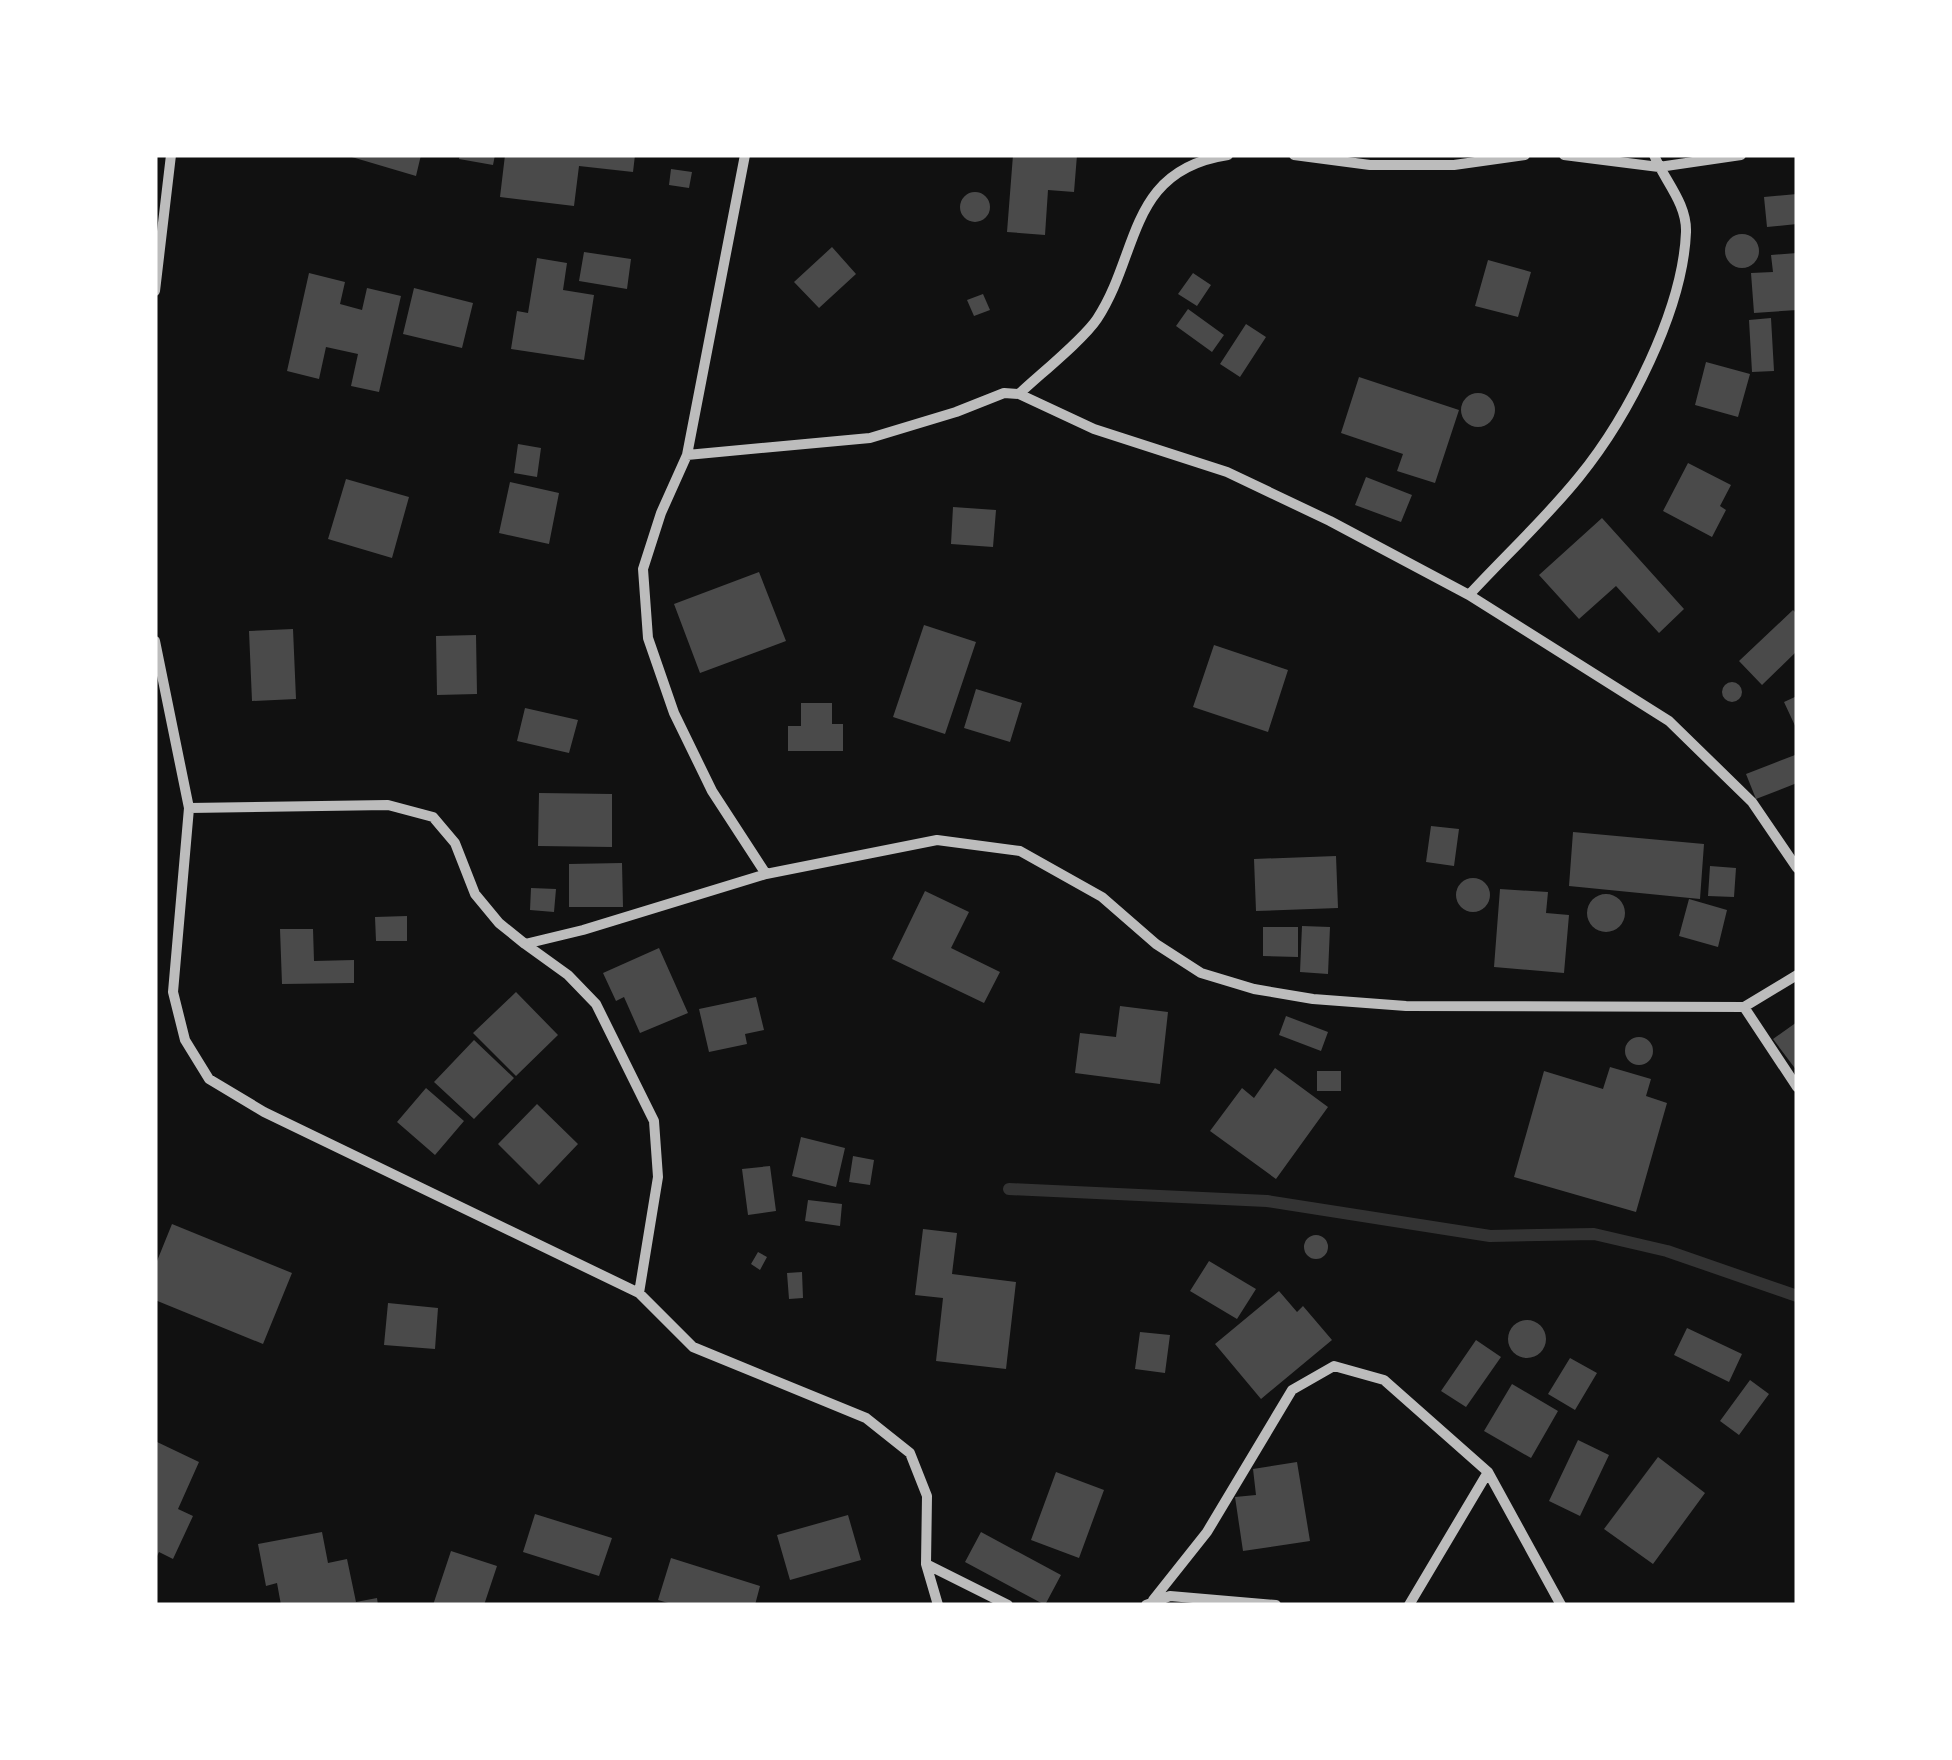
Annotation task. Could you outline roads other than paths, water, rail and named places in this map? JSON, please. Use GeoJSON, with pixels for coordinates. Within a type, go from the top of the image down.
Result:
{"type":"FeatureCollection","features":[{"type":"Feature","properties":{"kind":"street"},"geometry":{"type":"LineString","coordinates":[[155,290],[171,155]]}},
{"type":"Feature","properties":{"kind":"street"},"geometry":{"type":"LineString","coordinates":[[744,155],[687,456],[660,513],[644,569],[648,638],[674,712],[712,791],[766,874]]}},
{"type":"Feature","properties":{"kind":"street"},"geometry":{"type":"LineString","coordinates":[[1019,394],[1096,320],[1143,209],[1168,181],[1206,158],[1228,155]]}},
{"type":"Feature","properties":{"kind":"street"},"geometry":{"type":"LineString","coordinates":[[1294,155],[1370,165],[1454,165],[1524,155]]}},
{"type":"Feature","properties":{"kind":"street"},"geometry":{"type":"LineString","coordinates":[[1564,155],[1656,161],[1741,155]]}},
{"type":"Feature","properties":{"kind":"street"},"geometry":{"type":"LineString","coordinates":[[1469,595],[1580,476],[1624,412],[1672,308],[1687,230],[1676,193],[1656,161]]}},
{"type":"Feature","properties":{"kind":"street"},"geometry":{"type":"LineString","coordinates":[[687,456],[870,438],[1004,393],[1019,394],[1094,429],[1226,472],[1330,521],[1469,595],[1670,721],[1752,802],[1797,868]]}},
{"type":"Feature","properties":{"kind":"street"},"geometry":{"type":"LineString","coordinates":[[155,641],[189,808],[173,992],[185,1040],[209,1079],[264,1112],[640,1293],[692,1347],[866,1418],[910,1453],[927,1496],[926,1564],[938,1605]]}},
{"type":"Feature","properties":{"kind":"street"},"geometry":{"type":"LineString","coordinates":[[189,808],[388,805],[433,817],[455,843],[474,894],[499,924],[568,974],[596,1004],[654,1121],[658,1176],[640,1293]]}},
{"type":"Feature","properties":{"kind":"street"},"geometry":{"type":"LineString","coordinates":[[525,944],[584,930],[766,874],[936,840],[1020,850],[1102,897],[1156,944],[1201,973],[1254,989],[1312,1000],[1406,1006],[1744,1007],[1797,975]]}},
{"type":"Feature","properties":{"kind":"street"},"geometry":{"type":"LineString","coordinates":[[1744,1007],[1797,1086]]}},
{"type":"Feature","properties":{"kind":"street"},"geometry":{"type":"LineString","coordinates":[[1150,1603],[1207,1532],[1292,1390],[1334,1366],[1384,1380],[1488,1472],[1561,1605]]}},
{"type":"Feature","properties":{"kind":"street"},"geometry":{"type":"LineString","coordinates":[[1409,1605],[1488,1472]]}},
{"type":"Feature","properties":{"kind":"street"},"geometry":{"type":"LineString","coordinates":[[926,1564],[1008,1605]]}},
{"type":"Feature","properties":{"kind":"street"},"geometry":{"type":"LineString","coordinates":[[1150,1603],[1170,1596],[1276,1605]]}},
{"type":"Feature","properties":{"kind":"waterway"},"geometry":{"type":"LineString","coordinates":[[1009,1189],[1267,1201],[1490,1236],[1594,1234],[1667,1251],[1797,1296]]}}]}
